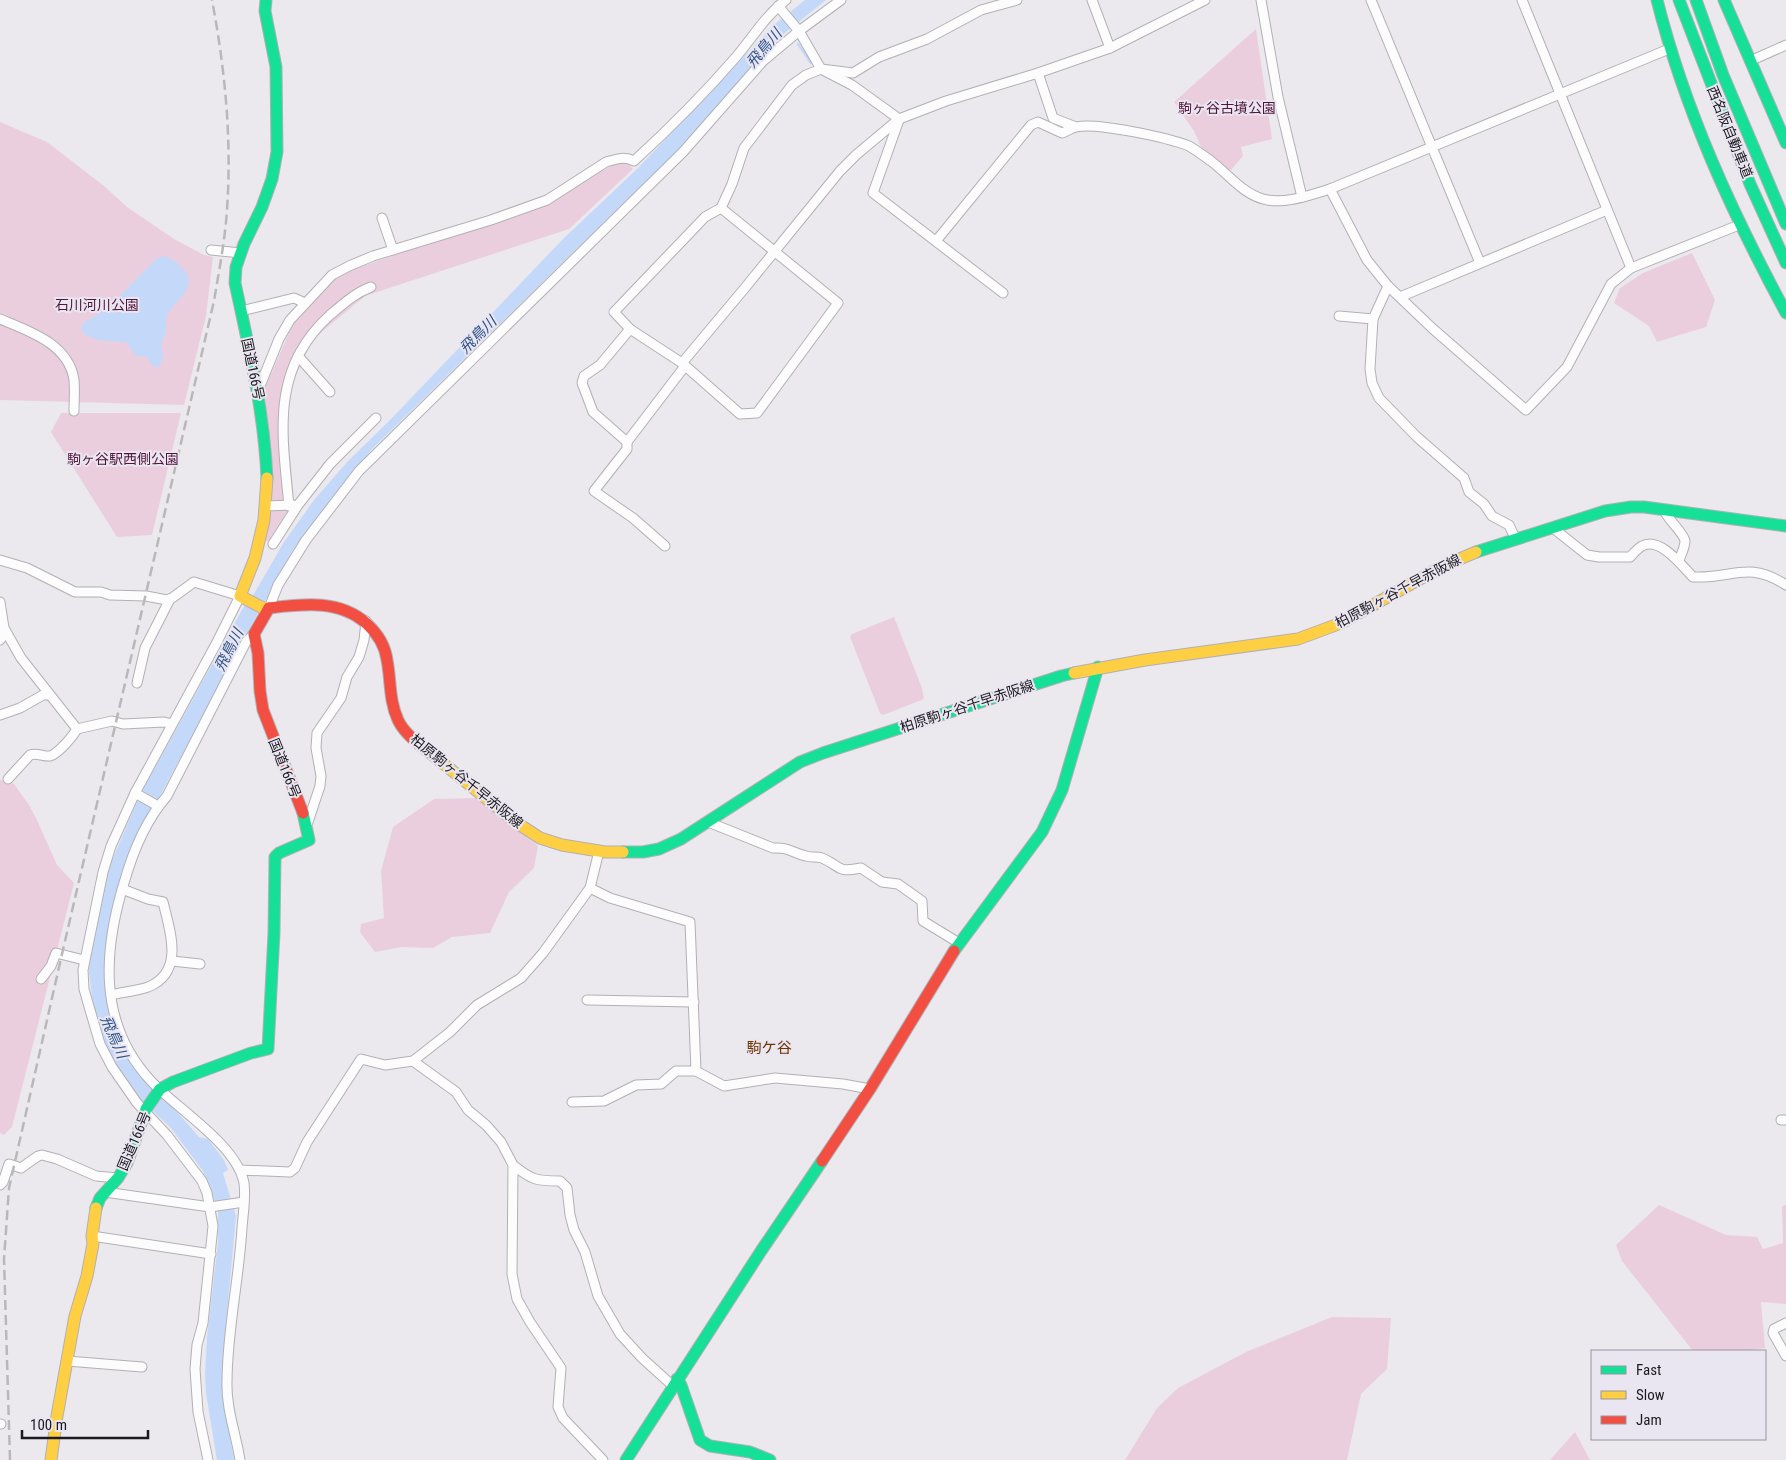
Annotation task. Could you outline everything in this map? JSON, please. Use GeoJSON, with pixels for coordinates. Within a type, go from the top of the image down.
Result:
{"type":"FeatureCollection","features":[{"type":"Feature","properties":{"kind":"main road","name":"国道166号"},"geometry":{"type":"LineString","coordinates":[[243,598],[258,551],[265,506],[267,455],[258,390],[235,283],[236,267],[272,179],[277,152],[276,67],[266,11],[266,0]]}},
{"type":"Feature","properties":{"kind":"main road"},"geometry":{"type":"LineString","coordinates":[[1657,0],[1669,49],[1694,119],[1739,225],[1786,313]]}},
{"type":"Feature","properties":{"kind":"main road","name":"西名阪自動車道"},"geometry":{"type":"LineString","coordinates":[[1679,0],[1750,184],[1786,263]]}},
{"type":"Feature","properties":{"kind":"main road","name":"西名阪自動車道"},"geometry":{"type":"LineString","coordinates":[[1696,0],[1723,75],[1786,224]]}},
{"type":"Feature","properties":{"kind":"main road"},"geometry":{"type":"LineString","coordinates":[[1724,0],[1786,143]]}},
{"type":"Feature","properties":{"kind":"main road","name":"柏原駒ヶ谷千早赤阪線"},"geometry":{"type":"LineString","coordinates":[[266,608],[316,604],[338,606],[358,614],[380,638],[385,648],[394,708],[399,721],[410,736],[514,821],[540,838],[562,845],[605,852],[643,852],[659,849],[681,839],[800,762],[1011,690],[1061,676],[1098,668],[1297,639],[1330,627],[1360,612],[1442,565],[1464,556],[1604,511],[1644,507],[1786,526]]}},
{"type":"Feature","properties":{"kind":"main road"},"geometry":{"type":"LineString","coordinates":[[243,598],[266,608],[254,634]]}},
{"type":"Feature","properties":{"kind":"main road","name":"国道166号"},"geometry":{"type":"LineString","coordinates":[[51,1460],[75,1316],[87,1276],[93,1244],[92,1236],[96,1208],[100,1198],[118,1178],[131,1156],[146,1110],[160,1091],[173,1082],[251,1053],[268,1049],[274,933],[275,857],[279,852],[309,840],[307,825],[262,709],[259,654],[254,634]]}},
{"type":"Feature","properties":{"kind":"main road"},"geometry":{"type":"LineString","coordinates":[[626,1460],[675,1382],[870,1089],[958,942],[1042,832],[1062,790],[1098,668]]}},
{"type":"Feature","properties":{"kind":"main road"},"geometry":{"type":"LineString","coordinates":[[675,1382],[681,1384],[700,1440],[710,1446],[750,1452],[770,1460]]}},
{"type":"Feature","properties":{"kind":"street"},"geometry":{"type":"LineString","coordinates":[[258,390],[279,339],[290,320],[332,275],[348,266],[393,250],[491,220],[546,200],[606,162],[618,158],[628,158],[634,161],[684,114],[737,55],[755,30],[786,0]]}},
{"type":"Feature","properties":{"kind":"street"},"geometry":{"type":"LineString","coordinates":[[266,608],[306,540],[360,471],[683,152],[764,62],[798,29],[841,0]]}},
{"type":"Feature","properties":{"kind":"street"},"geometry":{"type":"LineString","coordinates":[[721,208],[838,303],[757,413],[740,414],[683,364],[630,329],[614,312],[705,217],[721,208],[732,184],[744,148],[792,85],[806,75],[820,69],[853,74],[879,57],[926,39],[980,10],[1017,0]]}},
{"type":"Feature","properties":{"kind":"street"},"geometry":{"type":"LineString","coordinates":[[1092,0],[1110,48]]}},
{"type":"Feature","properties":{"kind":"street"},"geometry":{"type":"LineString","coordinates":[[665,546],[633,518],[594,491],[627,449],[627,442],[683,364],[840,170],[899,119],[946,101],[1038,73],[1110,48],[1205,0]]}},
{"type":"Feature","properties":{"kind":"street"},"geometry":{"type":"LineString","coordinates":[[1261,0],[1278,97],[1302,197]]}},
{"type":"Feature","properties":{"kind":"street"},"geometry":{"type":"LineString","coordinates":[[1371,0],[1480,263]]}},
{"type":"Feature","properties":{"kind":"street"},"geometry":{"type":"LineString","coordinates":[[1522,0],[1632,268]]}},
{"type":"Feature","properties":{"kind":"street"},"geometry":{"type":"LineString","coordinates":[[779,7],[798,29],[820,69],[852,85],[899,119]]}},
{"type":"Feature","properties":{"kind":"street"},"geometry":{"type":"LineString","coordinates":[[1750,61],[1786,45]]}},
{"type":"Feature","properties":{"kind":"street"},"geometry":{"type":"LineString","coordinates":[[936,240],[1031,125],[1038,122],[1062,133],[1076,127],[1093,126],[1167,138],[1190,147],[1212,161],[1248,193],[1275,201],[1302,197],[1330,188],[1669,49]]}},
{"type":"Feature","properties":{"kind":"street"},"geometry":{"type":"LineString","coordinates":[[1038,73],[1054,118],[1076,127]]}},
{"type":"Feature","properties":{"kind":"street"},"geometry":{"type":"LineString","coordinates":[[899,119],[873,193],[1003,293]]}},
{"type":"Feature","properties":{"kind":"street"},"geometry":{"type":"LineString","coordinates":[[1330,188],[1367,260],[1388,286],[1432,328],[1526,410],[1567,367],[1611,284],[1632,268],[1739,225]]}},
{"type":"Feature","properties":{"kind":"street"},"geometry":{"type":"LineString","coordinates":[[1400,297],[1607,210]]}},
{"type":"Feature","properties":{"kind":"street"},"geometry":{"type":"LineString","coordinates":[[382,218],[393,250]]}},
{"type":"Feature","properties":{"kind":"street"},"geometry":{"type":"LineString","coordinates":[[211,250],[241,253]]}},
{"type":"Feature","properties":{"kind":"street"},"geometry":{"type":"LineString","coordinates":[[1388,286],[1373,319],[1370,369],[1372,383],[1379,398],[1417,437],[1464,478],[1469,492],[1484,504],[1492,516],[1509,525],[1516,540]]}},
{"type":"Feature","properties":{"kind":"street"},"geometry":{"type":"LineString","coordinates":[[293,506],[283,437],[284,403],[287,387],[298,356],[317,327],[349,299],[371,287]]}},
{"type":"Feature","properties":{"kind":"street"},"geometry":{"type":"LineString","coordinates":[[241,311],[294,298],[305,303]]}},
{"type":"Feature","properties":{"kind":"street"},"geometry":{"type":"LineString","coordinates":[[1339,316],[1373,319]]}},
{"type":"Feature","properties":{"kind":"street"},"geometry":{"type":"LineString","coordinates":[[0,319],[34,333],[59,349],[69,362],[74,379],[74,411]]}},
{"type":"Feature","properties":{"kind":"street"},"geometry":{"type":"LineString","coordinates":[[627,442],[593,412],[582,383],[584,376],[600,365],[630,329]]}},
{"type":"Feature","properties":{"kind":"street"},"geometry":{"type":"LineString","coordinates":[[298,356],[327,382],[330,392]]}},
{"type":"Feature","properties":{"kind":"street"},"geometry":{"type":"LineString","coordinates":[[273,544],[293,506],[330,464],[376,418]]}},
{"type":"Feature","properties":{"kind":"street"},"geometry":{"type":"LineString","coordinates":[[265,506],[293,506]]}},
{"type":"Feature","properties":{"kind":"street"},"geometry":{"type":"LineString","coordinates":[[1664,510],[1671,523],[1684,536],[1685,542],[1679,560]]}},
{"type":"Feature","properties":{"kind":"street"},"geometry":{"type":"LineString","coordinates":[[1552,528],[1587,555],[1630,557],[1642,546],[1655,546],[1670,553],[1679,560],[1693,577],[1749,571],[1772,576],[1786,585]]}},
{"type":"Feature","properties":{"kind":"street"},"geometry":{"type":"LineString","coordinates":[[0,560],[27,568],[75,592],[101,592],[110,595],[150,596],[170,599]]}},
{"type":"Feature","properties":{"kind":"street"},"geometry":{"type":"LineString","coordinates":[[137,682],[145,648],[170,599],[194,582],[243,598],[172,724],[111,846],[103,872],[84,960],[84,989],[100,1044],[112,1066],[137,1103],[146,1110],[167,1135],[202,1182],[212,1206],[213,1226],[203,1323],[197,1345],[195,1369],[198,1412],[208,1460]]}},
{"type":"Feature","properties":{"kind":"street"},"geometry":{"type":"LineString","coordinates":[[0,602],[4,628],[4,635],[0,640]]}},
{"type":"Feature","properties":{"kind":"street"},"geometry":{"type":"LineString","coordinates":[[307,825],[320,786],[321,776],[316,748],[317,733],[341,698],[348,677],[359,657],[364,640],[366,622]]}},
{"type":"Feature","properties":{"kind":"street"},"geometry":{"type":"LineString","coordinates":[[4,628],[21,658],[49,695]]}},
{"type":"Feature","properties":{"kind":"street"},"geometry":{"type":"LineString","coordinates":[[240,1460],[226,1383],[241,1248],[240,1202],[244,1185],[240,1170],[222,1146],[202,1126],[160,1091],[128,1048],[118,1027],[110,995],[108,954],[112,926],[122,889],[130,862],[142,833],[157,806],[167,796],[246,642],[254,634]]}},
{"type":"Feature","properties":{"kind":"street"},"geometry":{"type":"LineString","coordinates":[[0,714],[20,708],[43,695],[49,695],[54,697],[77,729]]}},
{"type":"Feature","properties":{"kind":"street"},"geometry":{"type":"LineString","coordinates":[[8,779],[30,755],[51,756],[57,752],[77,729],[112,721],[123,724],[164,722],[172,724]]}},
{"type":"Feature","properties":{"kind":"street"},"geometry":{"type":"LineString","coordinates":[[136,794],[157,806]]}},
{"type":"Feature","properties":{"kind":"street"},"geometry":{"type":"LineString","coordinates":[[708,822],[773,848],[784,848],[807,856],[821,858],[838,868],[846,870],[861,868],[882,882],[898,884],[922,901],[923,921],[958,942]]}},
{"type":"Feature","properties":{"kind":"street"},"geometry":{"type":"LineString","coordinates":[[240,1170],[290,1172],[295,1168],[307,1142],[361,1059],[385,1066],[413,1061],[450,1032],[477,1005],[521,978],[543,953],[590,888],[599,851]]}},
{"type":"Feature","properties":{"kind":"street"},"geometry":{"type":"LineString","coordinates":[[590,888],[610,898],[690,922],[696,1071]]}},
{"type":"Feature","properties":{"kind":"street"},"geometry":{"type":"LineString","coordinates":[[110,995],[147,987],[161,980],[168,972],[172,961],[171,935],[163,902],[122,889]]}},
{"type":"Feature","properties":{"kind":"street"},"geometry":{"type":"LineString","coordinates":[[41,980],[51,966],[56,953],[84,960]]}},
{"type":"Feature","properties":{"kind":"street"},"geometry":{"type":"LineString","coordinates":[[172,961],[200,964]]}},
{"type":"Feature","properties":{"kind":"street"},"geometry":{"type":"LineString","coordinates":[[586,1000],[694,1002]]}},
{"type":"Feature","properties":{"kind":"street"},"geometry":{"type":"LineString","coordinates":[[413,1061],[456,1092],[468,1110],[486,1125],[501,1142],[513,1165],[526,1175],[540,1181],[560,1181],[567,1188],[574,1230],[585,1252],[598,1296],[620,1334],[642,1358],[675,1382]]}},
{"type":"Feature","properties":{"kind":"street"},"geometry":{"type":"LineString","coordinates":[[572,1102],[604,1101],[636,1085],[661,1084],[676,1071],[696,1071],[724,1086],[775,1078],[843,1084],[870,1089]]}},
{"type":"Feature","properties":{"kind":"street"},"geometry":{"type":"LineString","coordinates":[[0,1185],[3,1182],[9,1164],[21,1168],[42,1155],[57,1159],[96,1176],[118,1178]]}},
{"type":"Feature","properties":{"kind":"street"},"geometry":{"type":"LineString","coordinates":[[513,1165],[512,1274],[517,1299],[561,1368],[558,1407],[563,1418],[603,1460]]}},
{"type":"Feature","properties":{"kind":"street"},"geometry":{"type":"LineString","coordinates":[[105,1192],[212,1206],[240,1202]]}},
{"type":"Feature","properties":{"kind":"street"},"geometry":{"type":"LineString","coordinates":[[92,1236],[210,1254]]}},
{"type":"Feature","properties":{"kind":"street"},"geometry":{"type":"LineString","coordinates":[[1786,1323],[1774,1329],[1773,1333],[1786,1356]]}},
{"type":"Feature","properties":{"kind":"street"},"geometry":{"type":"LineString","coordinates":[[67,1361],[142,1367]]}},
{"type":"Feature","properties":{"kind":"green space","name":"駒ヶ谷古墳公園"},"geometry":{"type":"Polygon","coordinates":[[[1256,29],[1272,139],[1241,147],[1243,156],[1231,170],[1224,168],[1218,160],[1202,149],[1194,131],[1174,102],[1256,29]]]}},
{"type":"Feature","properties":{"kind":"green space","name":"石川河川公園"},"geometry":{"type":"Polygon","coordinates":[[[0,122],[47,142],[104,186],[127,207],[174,239],[204,255],[213,257],[206,316],[184,405],[0,400],[0,122]]]}},
{"type":"Feature","properties":{"kind":"green space"},"geometry":{"type":"Polygon","coordinates":[[[625,161],[633,169],[569,229],[365,296],[313,339],[285,398],[294,501],[268,541],[266,541],[264,390],[296,317],[335,276],[550,201],[611,166],[625,161]]]}},
{"type":"Feature","properties":{"kind":"green space"},"geometry":{"type":"Polygon","coordinates":[[[1692,253],[1715,300],[1706,327],[1657,342],[1649,326],[1614,303],[1620,288],[1643,273],[1692,253]]]}},
{"type":"Feature","properties":{"kind":"green space","name":"駒ヶ谷駅西側公園"},"geometry":{"type":"Polygon","coordinates":[[[61,413],[181,413],[152,535],[117,537],[51,432],[61,413]]]}},
{"type":"Feature","properties":{"kind":"green space"},"geometry":{"type":"Polygon","coordinates":[[[894,617],[922,688],[924,699],[883,715],[880,713],[850,637],[852,634],[894,617]]]}},
{"type":"Feature","properties":{"kind":"green space"},"geometry":{"type":"Polygon","coordinates":[[[0,780],[14,784],[36,818],[57,865],[74,883],[12,1127],[4,1135],[0,1133],[0,780]]]}},
{"type":"Feature","properties":{"kind":"green space"},"geometry":{"type":"Polygon","coordinates":[[[477,798],[538,846],[534,868],[509,892],[490,933],[452,937],[433,948],[401,947],[375,952],[360,932],[361,924],[384,918],[381,871],[393,827],[434,799],[477,798]]]}},
{"type":"Feature","properties":{"kind":"green space"},"geometry":{"type":"Polygon","coordinates":[[[1659,1205],[1726,1235],[1757,1237],[1763,1249],[1783,1243],[1782,1206],[1786,1205],[1786,1304],[1761,1302],[1765,1348],[1748,1350],[1692,1350],[1622,1261],[1616,1245],[1659,1205]]]}},
{"type":"Feature","properties":{"kind":"green space"},"geometry":{"type":"Polygon","coordinates":[[[1332,1317],[1391,1318],[1387,1369],[1361,1394],[1347,1460],[1125,1460],[1157,1408],[1178,1388],[1246,1352],[1332,1317]]]}},
{"type":"Feature","properties":{"kind":"green space"},"geometry":{"type":"Polygon","coordinates":[[[1575,1432],[1590,1460],[1550,1460],[1575,1432]]]}},
{"type":"Feature","properties":{"kind":"water","name":"飛鳥川"},"geometry":{"type":"Polygon","coordinates":[[[805,0],[826,0],[780,37],[683,145],[371,450],[328,503],[292,551],[162,792],[140,828],[128,859],[108,932],[112,1020],[151,1086],[199,1137],[208,1139],[224,1160],[228,1170],[223,1173],[236,1216],[222,1367],[223,1398],[234,1460],[217,1460],[206,1393],[205,1373],[207,1337],[218,1243],[218,1209],[203,1171],[171,1128],[137,1096],[121,1076],[106,1049],[94,1014],[88,963],[94,921],[110,865],[145,786],[243,608],[255,592],[284,542],[314,500],[348,461],[390,420],[564,238],[638,168],[775,24],[805,0]]]}},
{"type":"Feature","properties":{"kind":"water"},"geometry":{"type":"Polygon","coordinates":[[[165,256],[182,268],[189,280],[185,293],[168,314],[161,346],[163,359],[158,367],[153,367],[147,357],[136,356],[126,342],[96,339],[81,331],[83,323],[106,310],[157,258],[165,256]]]}},
{"type":"Feature","properties":{"kind":"waterway"},"geometry":{"type":"LineString","coordinates":[[798,44],[811,63]]}},
{"type":"Feature","properties":{"kind":"railway"},"geometry":{"type":"LineString","coordinates":[[10,1460],[4,1259],[9,1188],[214,301],[223,244],[228,183],[228,131],[221,52],[212,0]]}},
{"type":"Feature","properties":{"kind":"traffic: fast"},"geometry":{"type":"LineString","coordinates":[[266,0],[265,11],[276,67],[277,152],[272,179],[236,267],[235,283],[263,428],[267,478]]}},
{"type":"Feature","properties":{"kind":"traffic: fast"},"geometry":{"type":"LineString","coordinates":[[1657,0],[1681,82],[1712,161],[1747,238],[1786,313]]}},
{"type":"Feature","properties":{"kind":"traffic: fast"},"geometry":{"type":"LineString","coordinates":[[1679,0],[1750,184],[1786,263]]}},
{"type":"Feature","properties":{"kind":"traffic: fast"},"geometry":{"type":"LineString","coordinates":[[1696,0],[1723,75],[1786,224]]}},
{"type":"Feature","properties":{"kind":"traffic: fast"},"geometry":{"type":"LineString","coordinates":[[1724,0],[1786,143]]}},
{"type":"Feature","properties":{"kind":"traffic: fast"},"geometry":{"type":"LineString","coordinates":[[1476,552],[1605,511],[1631,507],[1644,507],[1786,526]]}},
{"type":"Feature","properties":{"kind":"traffic: fast"},"geometry":{"type":"LineString","coordinates":[[954,951],[1042,832],[1062,790],[1098,667]]}},
{"type":"Feature","properties":{"kind":"traffic: fast"},"geometry":{"type":"LineString","coordinates":[[623,852],[643,852],[659,849],[681,839],[800,762],[1074,673]]}},
{"type":"Feature","properties":{"kind":"traffic: fast"},"geometry":{"type":"LineString","coordinates":[[96,1208],[100,1198],[118,1178],[127,1163],[146,1109],[160,1089],[173,1082],[251,1053],[268,1049],[274,933],[275,857],[279,853],[309,840],[303,813]]}},
{"type":"Feature","properties":{"kind":"traffic: fast"},"geometry":{"type":"LineString","coordinates":[[626,1460],[761,1251],[822,1161]]}},
{"type":"Feature","properties":{"kind":"traffic: fast"},"geometry":{"type":"LineString","coordinates":[[677,1379],[681,1385],[700,1440],[710,1446],[750,1452],[770,1460]]}},
{"type":"Feature","properties":{"kind":"traffic: slow"},"geometry":{"type":"LineString","coordinates":[[267,478],[264,520],[255,558],[240,596],[263,608],[269,608]]}},
{"type":"Feature","properties":{"kind":"traffic: slow"},"geometry":{"type":"LineString","coordinates":[[1074,673],[1145,660],[1298,639],[1341,623],[1443,566],[1476,552]]}},
{"type":"Feature","properties":{"kind":"traffic: slow"},"geometry":{"type":"LineString","coordinates":[[439,760],[514,821],[540,838],[562,845],[605,852],[623,852]]}},
{"type":"Feature","properties":{"kind":"traffic: slow"},"geometry":{"type":"LineString","coordinates":[[51,1460],[75,1316],[87,1276],[93,1244],[92,1236],[96,1208]]}},
{"type":"Feature","properties":{"kind":"traffic: jam"},"geometry":{"type":"LineString","coordinates":[[269,608],[321,605],[345,610],[367,624],[378,636],[385,649],[395,713],[401,726],[411,737],[439,760]]}},
{"type":"Feature","properties":{"kind":"traffic: jam"},"geometry":{"type":"LineString","coordinates":[[269,608],[254,634],[258,653],[263,710],[303,813]]}},
{"type":"Feature","properties":{"kind":"traffic: jam"},"geometry":{"type":"LineString","coordinates":[[822,1161],[870,1089],[954,951]]}},
{"type":"Feature","properties":{"kind":"district","name":"駒ケ谷"},"geometry":{"type":"Point","coordinates":[769,1048]}}]}
